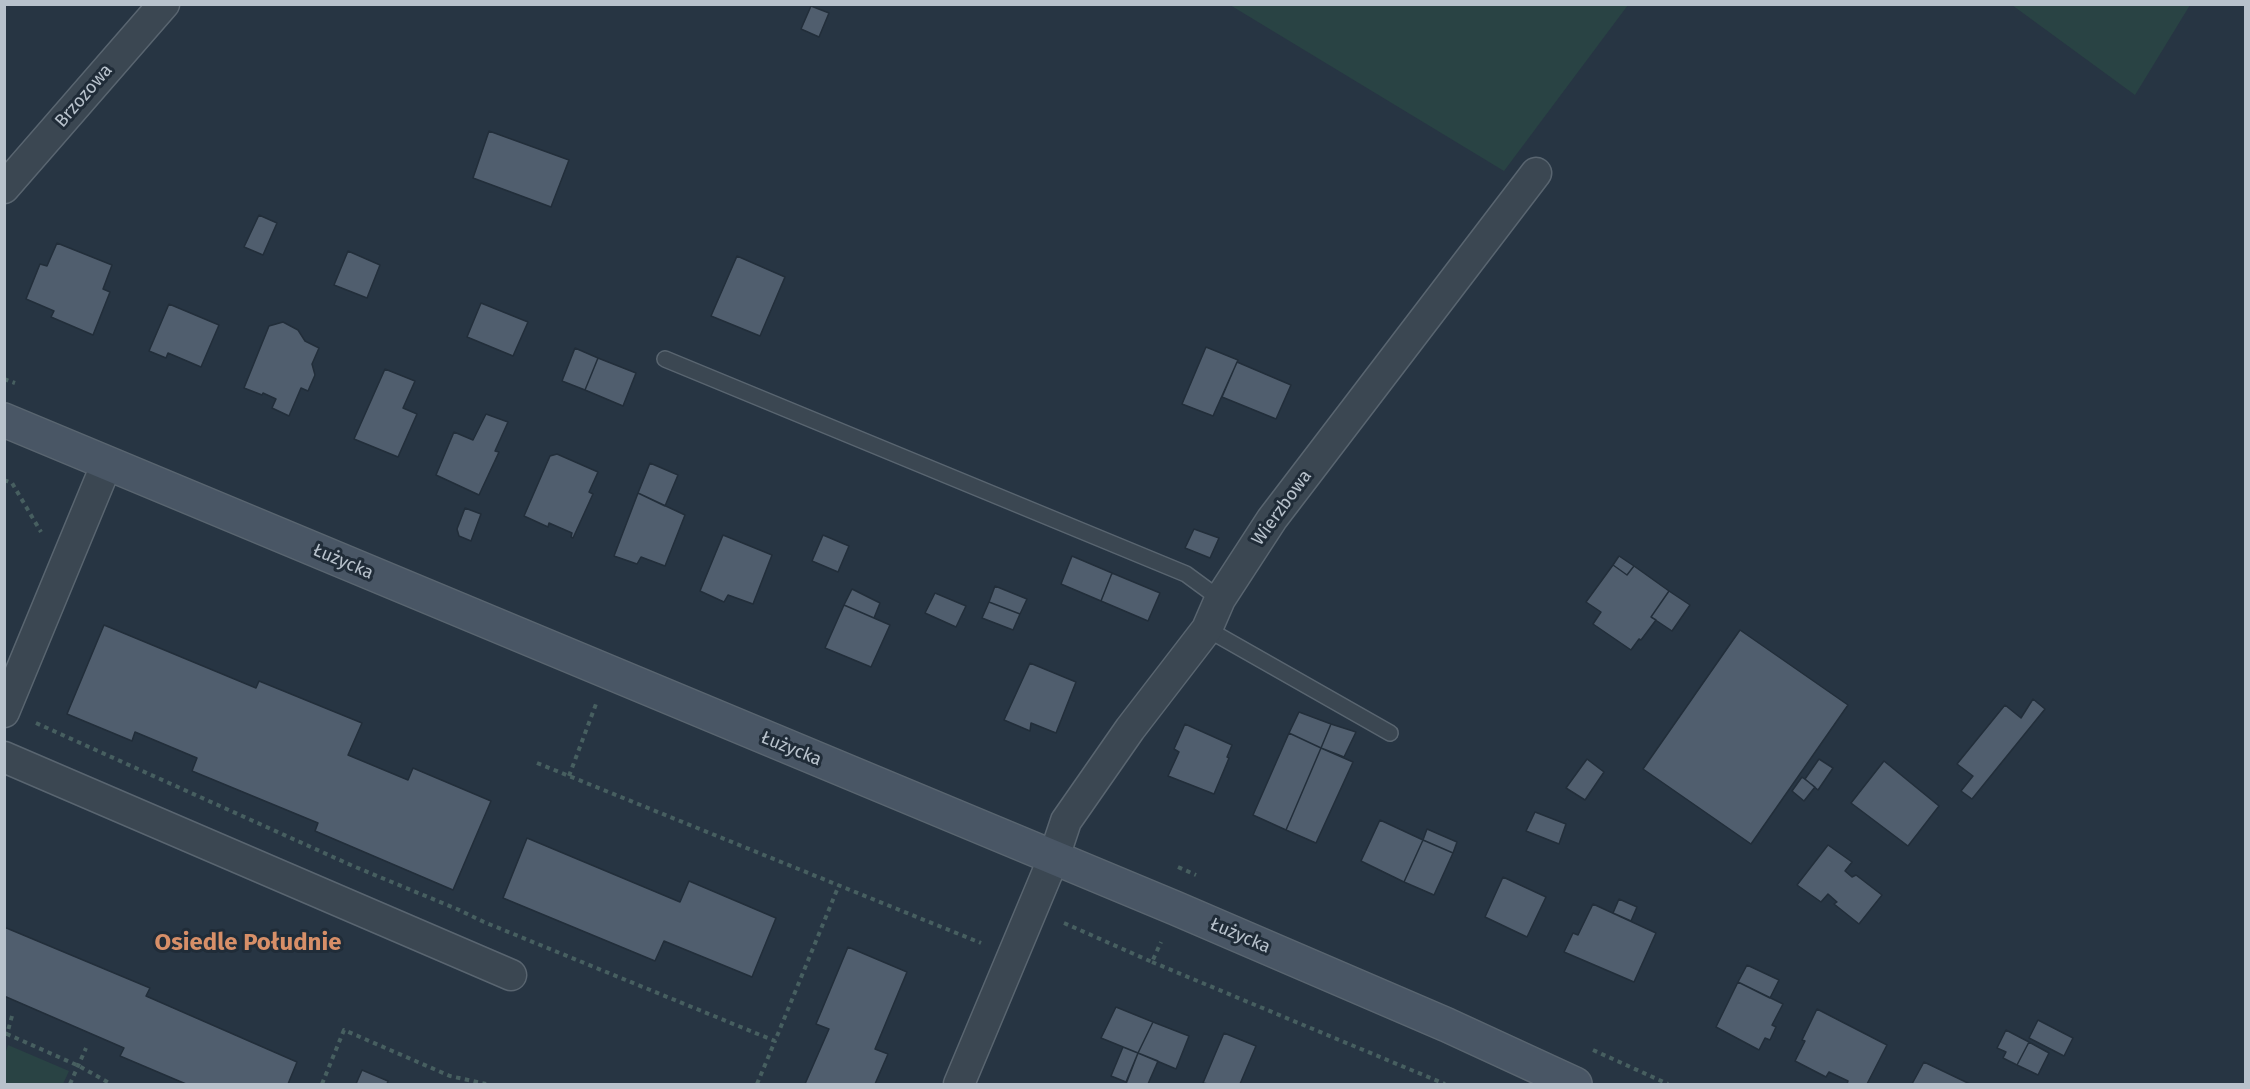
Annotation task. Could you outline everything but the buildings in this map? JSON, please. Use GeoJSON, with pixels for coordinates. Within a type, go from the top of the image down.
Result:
{"type":"FeatureCollection","features":[{"type":"Feature","properties":{"kind":"street","name":"Brzozowa"},"geometry":{"type":"LineString","coordinates":[[4,188],[164,4]]}},
{"type":"Feature","properties":{"kind":"street","name":"Wierzbowa"},"geometry":{"type":"LineString","coordinates":[[959,1084],[1066,821],[1130,729],[1207,629],[1220,599],[1272,519],[1536,173]]}},
{"type":"Feature","properties":{"kind":"street","name":"Łużycka"},"geometry":{"type":"LineString","coordinates":[[4,420],[1053,857],[1447,1025],[1575,1084]]}},
{"type":"Feature","properties":{"kind":"street"},"geometry":{"type":"LineString","coordinates":[[6,706],[107,463]]}},
{"type":"Feature","properties":{"kind":"street"},"geometry":{"type":"LineString","coordinates":[[7,758],[510,975]]}},
{"type":"Feature","properties":{"kind":"lane"},"geometry":{"type":"LineString","coordinates":[[665,359],[1186,574],[1220,599]]}},
{"type":"Feature","properties":{"kind":"lane"},"geometry":{"type":"LineString","coordinates":[[1207,629],[1390,733]]}},
{"type":"Feature","properties":{"kind":"path"},"geometry":{"type":"LineString","coordinates":[[4,480],[12,483],[46,540]]}},
{"type":"Feature","properties":{"kind":"path"},"geometry":{"type":"LineString","coordinates":[[7,758],[27,720],[353,866],[775,1041]]}},
{"type":"Feature","properties":{"kind":"path"},"geometry":{"type":"LineString","coordinates":[[537,762],[991,946]]}},
{"type":"Feature","properties":{"kind":"path"},"geometry":{"type":"LineString","coordinates":[[758,1084],[839,885]]}},
{"type":"Feature","properties":{"kind":"path"},"geometry":{"type":"LineString","coordinates":[[1152,962],[1444,1084]]}},
{"type":"Feature","properties":{"kind":"path"},"geometry":{"type":"LineString","coordinates":[[4,1040],[12,1016]]}},
{"type":"Feature","properties":{"kind":"path"},"geometry":{"type":"LineString","coordinates":[[322,1084],[344,1030],[450,1076],[486,1084]]}},
{"type":"Feature","properties":{"kind":"path"},"geometry":{"type":"LineString","coordinates":[[6,1034],[79,1066],[111,1084]]}},
{"type":"Feature","properties":{"kind":"path"},"geometry":{"type":"LineString","coordinates":[[70,1084],[86,1048]]}},
{"type":"Feature","properties":{"kind":"green space"},"geometry":{"type":"Polygon","coordinates":[[[1230,5],[1628,5],[1504,171],[1230,5]]]}},
{"type":"Feature","properties":{"kind":"green space"},"geometry":{"type":"Polygon","coordinates":[[[2012,5],[2190,5],[2135,95],[2012,5]]]}},
{"type":"Feature","properties":{"kind":"green space"},"geometry":{"type":"Polygon","coordinates":[[[8,1045],[69,1071],[63,1084],[5,1084],[5,1054],[8,1045]]]}},
{"type":"Feature","properties":{"kind":"district","name":"Osiedle Południe"},"geometry":{"type":"Point","coordinates":[248,943]}}]}
